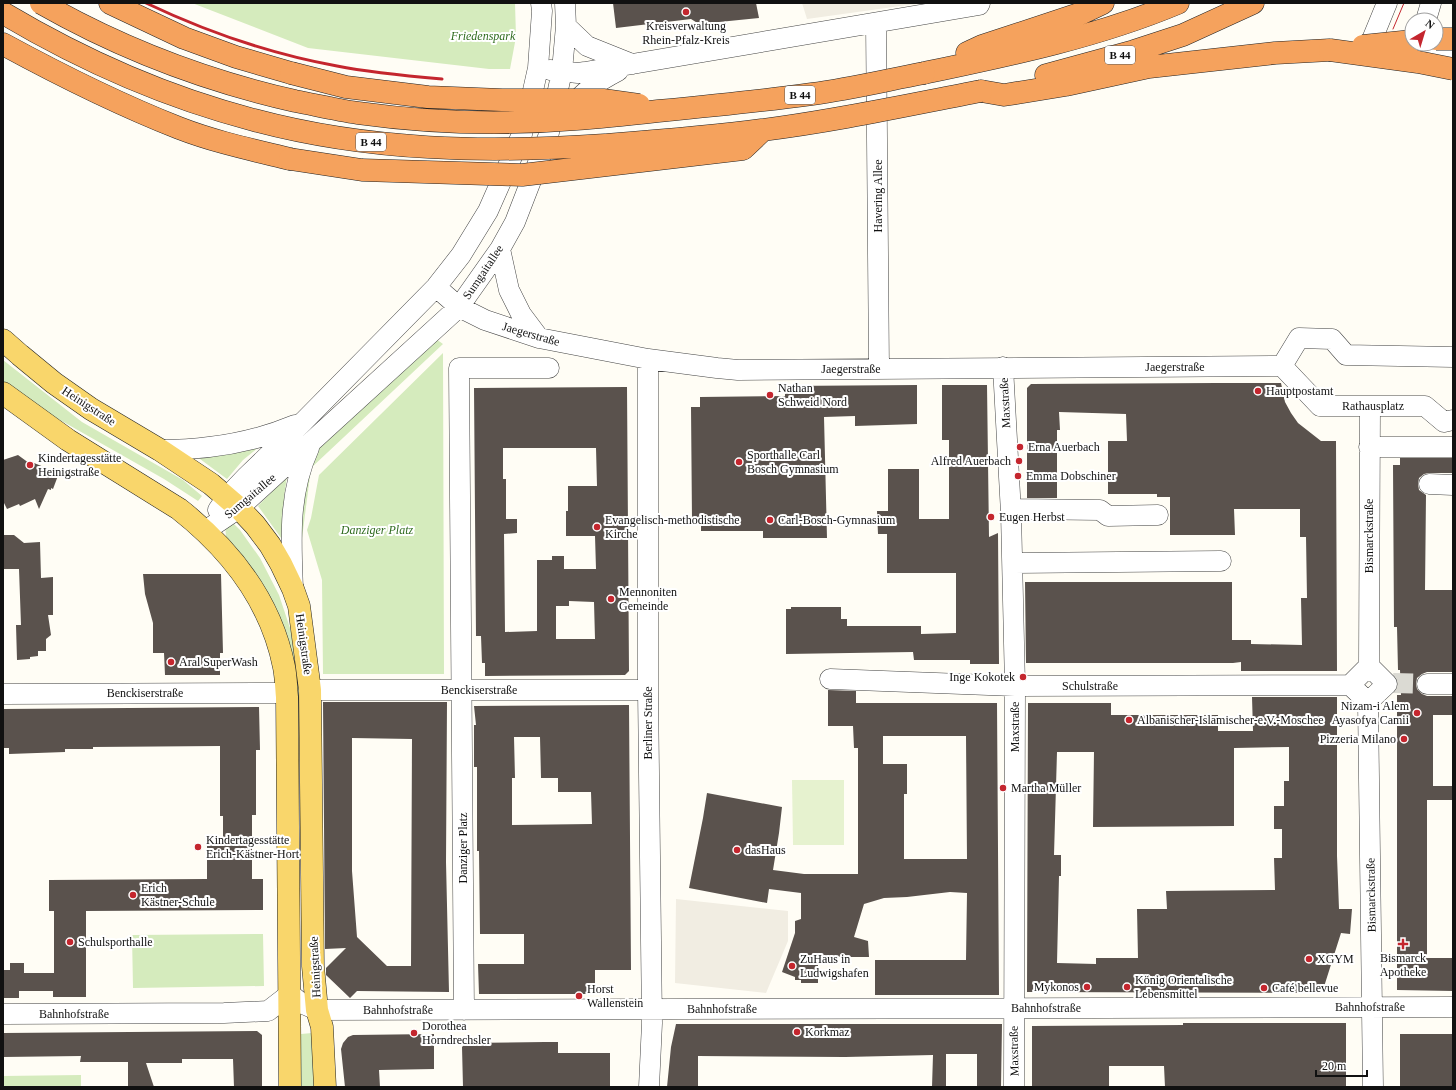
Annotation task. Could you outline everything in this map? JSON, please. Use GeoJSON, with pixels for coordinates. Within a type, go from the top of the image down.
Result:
{"type":"FeatureCollection","features":[{"type":"Feature","properties":{"kind":"highway","name":"B 44"},"geometry":{"type":"LineString","coordinates":[[41,3],[80,24],[153,57],[217,80],[267,94],[355,113],[396,118],[516,122],[576,119],[674,110],[815,94],[1019,53],[1108,29],[1178,3]]}},
{"type":"Feature","properties":{"kind":"highway"},"geometry":{"type":"LineString","coordinates":[[110,3],[184,38],[236,57],[291,73],[346,86],[435,97],[502,100],[603,100],[674,110]]}},
{"type":"Feature","properties":{"kind":"highway"},"geometry":{"type":"LineString","coordinates":[[924,73],[982,46],[1082,13],[1103,3]]}},
{"type":"Feature","properties":{"kind":"highway","name":"B 44"},"geometry":{"type":"LineString","coordinates":[[3,13],[94,63],[206,107],[255,121],[344,138],[385,144],[447,149],[507,150],[667,141],[762,130],[847,117],[981,91],[1134,51],[1183,35],[1254,3]]}},
{"type":"Feature","properties":{"kind":"highway"},"geometry":{"type":"LineString","coordinates":[[3,44],[86,88],[180,128],[236,146],[290,159],[362,170],[522,175],[743,150],[762,130]]}},
{"type":"Feature","properties":{"kind":"highway"},"geometry":{"type":"LineString","coordinates":[[1330,50],[1404,45]]}},
{"type":"Feature","properties":{"kind":"highway","name":"B 44"},"geometry":{"type":"LineString","coordinates":[[981,91],[1004,95],[1066,85],[1149,67],[1267,53],[1330,50]]}},
{"type":"Feature","properties":{"kind":"highway"},"geometry":{"type":"LineString","coordinates":[[1330,50],[1418,62],[1453,69]]}},
{"type":"Feature","properties":{"kind":"main road","name":"Heinigstraße"},"geometry":{"type":"LineString","coordinates":[[3,340],[54,383],[91,409],[194,472],[233,502],[256,525],[281,564],[293,589],[299,606],[310,690],[313,966],[317,1010],[322,1027],[325,1087]]}},
{"type":"Feature","properties":{"kind":"main road","name":"Heinigstraße"},"geometry":{"type":"LineString","coordinates":[[3,393],[68,440],[179,509],[205,531],[229,555],[243,573],[259,599],[271,624],[285,669],[286,692],[290,1087]]}},
{"type":"Feature","properties":{"kind":"street","name":"Sumgaitallee"},"geometry":{"type":"LineString","coordinates":[[233,502],[247,476],[304,421],[436,287],[461,255],[488,211],[522,134],[538,68],[541,3]]}},
{"type":"Feature","properties":{"kind":"street","name":"Sumgaitallee"},"geometry":{"type":"LineString","coordinates":[[205,531],[233,502],[311,442],[459,307],[500,249],[515,222],[548,137],[562,71],[566,26],[565,3]]}},
{"type":"Feature","properties":{"kind":"street"},"geometry":{"type":"LineString","coordinates":[[1387,3],[1371,42],[1404,44]]}},
{"type":"Feature","properties":{"kind":"street"},"geometry":{"type":"LineString","coordinates":[[538,68],[578,73],[980,4]]}},
{"type":"Feature","properties":{"kind":"street","name":"Havering Allee"},"geometry":{"type":"LineString","coordinates":[[876,23],[880,369]]}},
{"type":"Feature","properties":{"kind":"street"},"geometry":{"type":"LineString","coordinates":[[566,26],[587,46],[632,64]]}},
{"type":"Feature","properties":{"kind":"street"},"geometry":{"type":"LineString","coordinates":[[548,137],[585,91],[601,80],[632,64]]}},
{"type":"Feature","properties":{"kind":"street"},"geometry":{"type":"LineString","coordinates":[[428,116],[504,103],[532,95]]}},
{"type":"Feature","properties":{"kind":"street"},"geometry":{"type":"LineString","coordinates":[[500,249],[509,290],[521,314],[538,338]]}},
{"type":"Feature","properties":{"kind":"street","name":"Jaegerstraße"},"geometry":{"type":"LineString","coordinates":[[436,287],[459,307],[485,320],[538,338],[648,359],[738,370],[1282,366]]}},
{"type":"Feature","properties":{"kind":"street"},"geometry":{"type":"LineString","coordinates":[[1282,366],[1299,338],[1332,339],[1346,355],[1453,357]]}},
{"type":"Feature","properties":{"kind":"street","name":"Berliner Straße"},"geometry":{"type":"LineString","coordinates":[[648,359],[648,690],[652,1023],[649,1087]]}},
{"type":"Feature","properties":{"kind":"street","name":"Rathausplatz"},"geometry":{"type":"LineString","coordinates":[[1282,366],[1320,406],[1425,406],[1444,422],[1453,420]]}},
{"type":"Feature","properties":{"kind":"street","name":"Maxstraße"},"geometry":{"type":"LineString","coordinates":[[1003,367],[1011,509],[1015,686],[1014,1087]]}},
{"type":"Feature","properties":{"kind":"street","name":"Danziger Platz"},"geometry":{"type":"LineString","coordinates":[[464,1010],[458,368],[549,368]]}},
{"type":"Feature","properties":{"kind":"street","name":"Bismarckstraße"},"geometry":{"type":"LineString","coordinates":[[1369,666],[1370,406]]}},
{"type":"Feature","properties":{"kind":"street"},"geometry":{"type":"LineString","coordinates":[[160,450],[186,450],[216,447],[270,434],[304,421]]}},
{"type":"Feature","properties":{"kind":"street"},"geometry":{"type":"LineString","coordinates":[[293,589],[292,522],[295,491],[299,472],[311,442]]}},
{"type":"Feature","properties":{"kind":"street"},"geometry":{"type":"LineString","coordinates":[[1369,447],[1453,447]]}},
{"type":"Feature","properties":{"kind":"street"},"geometry":{"type":"LineString","coordinates":[[1429,484],[1453,485]]}},
{"type":"Feature","properties":{"kind":"street"},"geometry":{"type":"LineString","coordinates":[[1011,509],[1100,510],[1108,516],[1158,515]]}},
{"type":"Feature","properties":{"kind":"street"},"geometry":{"type":"LineString","coordinates":[[1013,563],[1221,561]]}},
{"type":"Feature","properties":{"kind":"street"},"geometry":{"type":"LineString","coordinates":[[1369,666],[1390,684],[1368,702],[1350,685],[1369,666]]}},
{"type":"Feature","properties":{"kind":"street","name":"Schulstraße"},"geometry":{"type":"LineString","coordinates":[[830,679],[1015,686],[1350,685]]}},
{"type":"Feature","properties":{"kind":"street"},"geometry":{"type":"LineString","coordinates":[[1427,684],[1453,684]]}},
{"type":"Feature","properties":{"kind":"street","name":"Benckiserstraße"},"geometry":{"type":"LineString","coordinates":[[310,690],[648,690]]}},
{"type":"Feature","properties":{"kind":"street","name":"Benckiserstraße"},"geometry":{"type":"LineString","coordinates":[[3,694],[286,692]]}},
{"type":"Feature","properties":{"kind":"street","name":"Bismarckstraße"},"geometry":{"type":"LineString","coordinates":[[1368,702],[1373,1087]]}},
{"type":"Feature","properties":{"kind":"street","name":"Bahnhofstraße"},"geometry":{"type":"LineString","coordinates":[[3,1014],[216,1013],[268,1011],[290,994],[301,1004],[317,1010],[1453,1007]]}},
{"type":"Feature","properties":{"kind":"green space","name":"Friedenspark"},"geometry":{"type":"Polygon","coordinates":[[[192,3],[515,3],[516,37],[510,69],[489,69],[308,48],[192,3]]]}},
{"type":"Feature","properties":{"kind":"green space"},"geometry":{"type":"Polygon","coordinates":[[[436,339],[443,344],[311,468],[301,546],[300,505],[310,457],[347,417],[436,339]]]}},
{"type":"Feature","properties":{"kind":"green space","name":"Danziger Platz"},"geometry":{"type":"Polygon","coordinates":[[[443,353],[444,674],[323,674],[322,580],[307,530],[311,518],[319,475],[443,353]]]}},
{"type":"Feature","properties":{"kind":"green space"},"geometry":{"type":"Polygon","coordinates":[[[3,360],[82,422],[183,480],[202,496],[198,501],[164,479],[23,399],[3,384],[3,360]]]}},
{"type":"Feature","properties":{"kind":"green space"},"geometry":{"type":"Polygon","coordinates":[[[264,443],[243,460],[227,479],[196,456],[264,443]]]}},
{"type":"Feature","properties":{"kind":"green space"},"geometry":{"type":"Polygon","coordinates":[[[287,476],[284,497],[284,542],[258,506],[287,476]]]}},
{"type":"Feature","properties":{"kind":"green space"},"geometry":{"type":"Polygon","coordinates":[[[232,522],[240,530],[260,558],[279,595],[291,631],[300,700],[292,699],[226,538],[225,523],[232,522]]]}},
{"type":"Feature","properties":{"kind":"green space"},"geometry":{"type":"Polygon","coordinates":[[[792,780],[844,780],[844,845],[793,845],[792,780]]]}},
{"type":"Feature","properties":{"kind":"green space"},"geometry":{"type":"Polygon","coordinates":[[[263,934],[264,986],[133,988],[132,935],[263,934]]]}},
{"type":"Feature","properties":{"kind":"green space"},"geometry":{"type":"Polygon","coordinates":[[[290,1026],[301,1034],[312,1033],[316,1087],[290,1087],[290,1026]]]}},
{"type":"Feature","properties":{"kind":"green space"},"geometry":{"type":"Polygon","coordinates":[[[81,1075],[81,1087],[3,1087],[3,1076],[81,1075]]]}},
{"type":"Feature","properties":{"kind":"shaded area"},"geometry":{"type":"Polygon","coordinates":[[[802,3],[922,3],[807,19],[802,3]]]}},
{"type":"Feature","properties":{"kind":"shaded area"},"geometry":{"type":"Polygon","coordinates":[[[676,899],[788,911],[788,941],[766,993],[675,983],[676,899]]]}},
{"type":"Feature","properties":{"kind":"building","name":"Kreisverwaltung Rhein-Pfalz-Kreis"},"geometry":{"type":"Polygon","coordinates":[[[613,3],[756,3],[759,18],[699,24],[691,19],[616,28],[613,3]]]}},
{"type":"Feature","properties":{"kind":"building"},"geometry":{"type":"Polygon","coordinates":[[[1281,383],[1285,402],[1298,423],[1321,441],[1336,441],[1337,671],[1241,671],[1241,662],[1026,663],[1025,582],[1232,582],[1232,640],[1251,640],[1251,644],[1302,645],[1301,598],[1307,598],[1306,537],[1300,537],[1300,509],[1234,509],[1235,535],[1170,535],[1170,497],[1157,497],[1157,494],[1108,494],[1108,441],[1127,441],[1126,414],[1059,412],[1060,430],[1057,430],[1057,498],[1027,498],[1027,388],[1031,384],[1281,383]]]}},
{"type":"Feature","properties":{"kind":"building"},"geometry":{"type":"Polygon","coordinates":[[[917,385],[917,424],[855,426],[855,416],[824,417],[827,538],[763,538],[763,531],[701,531],[701,520],[692,520],[691,407],[700,407],[700,397],[785,396],[785,386],[917,385]]]}},
{"type":"Feature","properties":{"kind":"building"},"geometry":{"type":"Polygon","coordinates":[[[942,385],[987,385],[989,537],[998,533],[999,664],[970,664],[970,660],[914,660],[913,652],[786,654],[786,609],[791,609],[791,607],[841,607],[841,619],[847,619],[847,626],[921,626],[921,634],[956,633],[956,573],[887,573],[887,534],[878,534],[877,511],[888,511],[888,469],[919,469],[919,519],[949,519],[949,440],[942,440],[942,385]]]}},
{"type":"Feature","properties":{"kind":"building"},"geometry":{"type":"Polygon","coordinates":[[[627,387],[629,671],[625,675],[485,676],[485,663],[482,663],[481,636],[476,636],[474,388],[627,387]],[[503,448],[503,479],[506,479],[506,519],[517,519],[517,533],[504,534],[505,632],[537,631],[537,560],[552,560],[552,556],[564,556],[564,569],[596,569],[595,536],[566,536],[566,511],[568,511],[568,486],[597,486],[596,448],[503,448]],[[569,601],[569,606],[556,606],[556,639],[595,639],[594,602],[569,601]]]}},
{"type":"Feature","properties":{"kind":"building"},"geometry":{"type":"Polygon","coordinates":[[[18,455],[33,466],[34,463],[59,473],[53,489],[48,489],[39,509],[35,499],[20,506],[19,504],[7,509],[3,501],[3,460],[18,455]]]}},
{"type":"Feature","properties":{"kind":"building"},"geometry":{"type":"Polygon","coordinates":[[[1400,458],[1453,458],[1453,473],[1424,474],[1419,478],[1418,484],[1419,490],[1426,495],[1425,590],[1453,590],[1453,672],[1427,672],[1417,678],[1416,684],[1417,689],[1422,694],[1427,696],[1453,696],[1453,715],[1433,715],[1433,786],[1453,786],[1453,800],[1427,800],[1427,958],[1453,958],[1453,991],[1397,990],[1397,695],[1401,695],[1400,670],[1398,670],[1397,627],[1394,627],[1393,465],[1400,465],[1400,458]]]}},
{"type":"Feature","properties":{"kind":"building"},"geometry":{"type":"Polygon","coordinates":[[[3,535],[14,535],[24,543],[40,542],[41,578],[53,577],[53,615],[48,615],[51,635],[46,639],[46,651],[38,651],[38,656],[30,657],[30,659],[17,660],[16,625],[21,625],[19,569],[3,569],[3,535]]]}},
{"type":"Feature","properties":{"kind":"building"},"geometry":{"type":"Polygon","coordinates":[[[143,574],[221,574],[223,653],[220,653],[220,675],[165,675],[164,653],[153,653],[153,623],[145,594],[143,574]]]}},
{"type":"Feature","properties":{"kind":"building"},"geometry":{"type":"Polygon","coordinates":[[[828,690],[856,691],[856,703],[997,703],[999,995],[875,995],[875,960],[966,960],[967,893],[950,892],[884,898],[864,904],[854,937],[868,941],[869,957],[818,957],[818,983],[801,983],[801,980],[795,980],[795,977],[782,972],[795,933],[795,921],[801,919],[801,893],[769,889],[767,903],[689,888],[707,793],[782,807],[773,870],[804,874],[858,874],[858,748],[854,748],[853,726],[828,726],[828,690]],[[883,736],[883,764],[907,764],[907,794],[904,794],[904,859],[967,859],[966,736],[883,736]]]}},
{"type":"Feature","properties":{"kind":"building"},"geometry":{"type":"Polygon","coordinates":[[[1252,697],[1337,697],[1337,856],[1339,909],[1352,909],[1350,934],[1341,933],[1322,993],[1027,992],[1028,703],[1111,703],[1111,715],[1218,715],[1218,731],[1253,731],[1252,697]],[[1289,747],[1234,748],[1234,826],[1093,827],[1094,752],[1057,752],[1054,855],[1061,855],[1061,876],[1059,876],[1057,963],[1096,964],[1096,958],[1138,958],[1137,909],[1167,909],[1166,891],[1275,890],[1274,858],[1282,858],[1282,829],[1274,829],[1274,806],[1284,806],[1284,781],[1289,781],[1289,747]]]}},
{"type":"Feature","properties":{"kind":"building"},"geometry":{"type":"Polygon","coordinates":[[[323,702],[447,702],[446,862],[449,992],[357,991],[350,998],[326,975],[326,968],[346,948],[325,949],[323,702]],[[352,738],[352,871],[357,937],[387,966],[411,966],[412,739],[352,738]]]}},
{"type":"Feature","properties":{"kind":"building"},"geometry":{"type":"Polygon","coordinates":[[[629,705],[631,970],[595,970],[595,994],[479,994],[478,964],[524,964],[524,934],[480,934],[479,851],[477,851],[477,767],[474,767],[474,725],[476,725],[474,706],[629,705]],[[514,737],[515,778],[512,778],[512,825],[592,824],[591,792],[558,792],[558,778],[541,778],[540,737],[514,737]]]}},
{"type":"Feature","properties":{"kind":"building"},"geometry":{"type":"Polygon","coordinates":[[[259,707],[260,750],[256,750],[256,815],[252,815],[252,879],[263,879],[263,910],[86,911],[86,997],[53,997],[53,991],[19,991],[19,998],[3,998],[3,970],[10,970],[10,963],[24,963],[24,973],[54,973],[54,911],[49,911],[49,880],[207,879],[207,841],[223,841],[223,816],[220,816],[220,746],[93,747],[93,749],[65,749],[65,752],[9,754],[9,748],[3,748],[3,709],[259,707]]]}},
{"type":"Feature","properties":{"kind":"building"},"geometry":{"type":"Polygon","coordinates":[[[1183,1023],[1346,1023],[1346,1087],[1165,1087],[1164,1066],[1109,1066],[1109,1087],[1032,1087],[1032,1026],[1183,1025],[1183,1023]]]}},
{"type":"Feature","properties":{"kind":"building"},"geometry":{"type":"Polygon","coordinates":[[[676,1024],[1002,1024],[1001,1087],[977,1087],[977,1054],[946,1054],[946,1087],[932,1087],[933,1055],[845,1057],[698,1056],[698,1087],[667,1087],[671,1047],[676,1024]]]}},
{"type":"Feature","properties":{"kind":"building"},"geometry":{"type":"Polygon","coordinates":[[[257,1031],[262,1035],[262,1087],[234,1087],[233,1059],[182,1059],[182,1063],[146,1063],[154,1087],[128,1087],[128,1062],[80,1062],[81,1056],[3,1057],[3,1033],[257,1031]]]}},
{"type":"Feature","properties":{"kind":"building"},"geometry":{"type":"Polygon","coordinates":[[[434,1034],[434,1069],[379,1070],[380,1087],[345,1087],[341,1049],[343,1043],[348,1037],[353,1035],[434,1034]]]}},
{"type":"Feature","properties":{"kind":"building"},"geometry":{"type":"Polygon","coordinates":[[[1400,1034],[1453,1034],[1453,1087],[1400,1087],[1400,1034]]]}},
{"type":"Feature","properties":{"kind":"building"},"geometry":{"type":"Polygon","coordinates":[[[558,1042],[558,1053],[610,1053],[610,1087],[463,1087],[462,1047],[466,1043],[558,1042]]]}},
{"type":"Feature","properties":{"kind":"tunnel"},"geometry":{"type":"LineString","coordinates":[[1393,683],[1427,684]]}},
{"type":"Feature","properties":{"kind":"tram line"},"geometry":{"type":"LineString","coordinates":[[1393,29],[1404,3]]}},
{"type":"Feature","properties":{"kind":"railway"},"geometry":{"type":"LineString","coordinates":[[146,3],[216,33],[288,55],[363,71],[442,79]]}},
{"type":"Feature","properties":{"kind":"place","name":"Kreisverwaltung Rhein-Pfalz-Kreis"},"geometry":{"type":"Point","coordinates":[686,12]}},
{"type":"Feature","properties":{"kind":"place","name":"Hauptpostamt"},"geometry":{"type":"Point","coordinates":[1258,391]}},
{"type":"Feature","properties":{"kind":"place","name":"Nathan Schweid Nord"},"geometry":{"type":"Point","coordinates":[770,395]}},
{"type":"Feature","properties":{"kind":"place","name":"Erna Auerbach"},"geometry":{"type":"Point","coordinates":[1020,447]}},
{"type":"Feature","properties":{"kind":"place","name":"Alfred Auerbach"},"geometry":{"type":"Point","coordinates":[1019,461]}},
{"type":"Feature","properties":{"kind":"place","name":"Sporthalle Carl Bosch Gymnasium"},"geometry":{"type":"Point","coordinates":[739,462]}},
{"type":"Feature","properties":{"kind":"place","name":"Kindertagesstätte Heinigstraße"},"geometry":{"type":"Point","coordinates":[30,465]}},
{"type":"Feature","properties":{"kind":"place","name":"Emma Dobschiner"},"geometry":{"type":"Point","coordinates":[1018,476]}},
{"type":"Feature","properties":{"kind":"place","name":"Eugen Herbst"},"geometry":{"type":"Point","coordinates":[991,517]}},
{"type":"Feature","properties":{"kind":"place","name":"Carl-Bosch-Gymnasium"},"geometry":{"type":"Point","coordinates":[770,520]}},
{"type":"Feature","properties":{"kind":"place","name":"Evangelisch-methodistische Kirche"},"geometry":{"type":"Point","coordinates":[597,527]}},
{"type":"Feature","properties":{"kind":"place","name":"Mennoniten Gemeinde"},"geometry":{"type":"Point","coordinates":[611,599]}},
{"type":"Feature","properties":{"kind":"place","name":"Aral SuperWash"},"geometry":{"type":"Point","coordinates":[171,662]}},
{"type":"Feature","properties":{"kind":"place","name":"Inge Kokotek"},"geometry":{"type":"Point","coordinates":[1023,677]}},
{"type":"Feature","properties":{"kind":"place","name":"Nizam-i Alem Ayasofya Camii"},"geometry":{"type":"Point","coordinates":[1417,713]}},
{"type":"Feature","properties":{"kind":"place","name":"Albanischer-Islamischer-e.V.-Moschee"},"geometry":{"type":"Point","coordinates":[1129,720]}},
{"type":"Feature","properties":{"kind":"place","name":"Pizzeria Milano"},"geometry":{"type":"Point","coordinates":[1404,739]}},
{"type":"Feature","properties":{"kind":"place","name":"Martha Müller"},"geometry":{"type":"Point","coordinates":[1003,788]}},
{"type":"Feature","properties":{"kind":"place","name":"Kindertagesstätte Erich-Kästner-Hort"},"geometry":{"type":"Point","coordinates":[198,847]}},
{"type":"Feature","properties":{"kind":"place","name":"dasHaus"},"geometry":{"type":"Point","coordinates":[737,850]}},
{"type":"Feature","properties":{"kind":"place","name":"Erich Kästner-Schule"},"geometry":{"type":"Point","coordinates":[133,895]}},
{"type":"Feature","properties":{"kind":"place","name":"Schulsporthalle"},"geometry":{"type":"Point","coordinates":[70,942]}},
{"type":"Feature","properties":{"kind":"place","name":"Bismarck Apotheke"},"geometry":{"type":"Point","coordinates":[1403,944]}},
{"type":"Feature","properties":{"kind":"place","name":"XGYM"},"geometry":{"type":"Point","coordinates":[1309,959]}},
{"type":"Feature","properties":{"kind":"place","name":"ZuHaus in Ludwigshafen"},"geometry":{"type":"Point","coordinates":[792,966]}},
{"type":"Feature","properties":{"kind":"place","name":"Mykonos"},"geometry":{"type":"Point","coordinates":[1087,987]}},
{"type":"Feature","properties":{"kind":"place","name":"König Orientalische Lebensmittel"},"geometry":{"type":"Point","coordinates":[1127,987]}},
{"type":"Feature","properties":{"kind":"place","name":"Café bellevue"},"geometry":{"type":"Point","coordinates":[1264,988]}},
{"type":"Feature","properties":{"kind":"place","name":"Horst Wallenstein"},"geometry":{"type":"Point","coordinates":[579,996]}},
{"type":"Feature","properties":{"kind":"place","name":"Korkmaz"},"geometry":{"type":"Point","coordinates":[797,1032]}},
{"type":"Feature","properties":{"kind":"place","name":"Dorothea Horndrechsler"},"geometry":{"type":"Point","coordinates":[414,1033]}}]}
